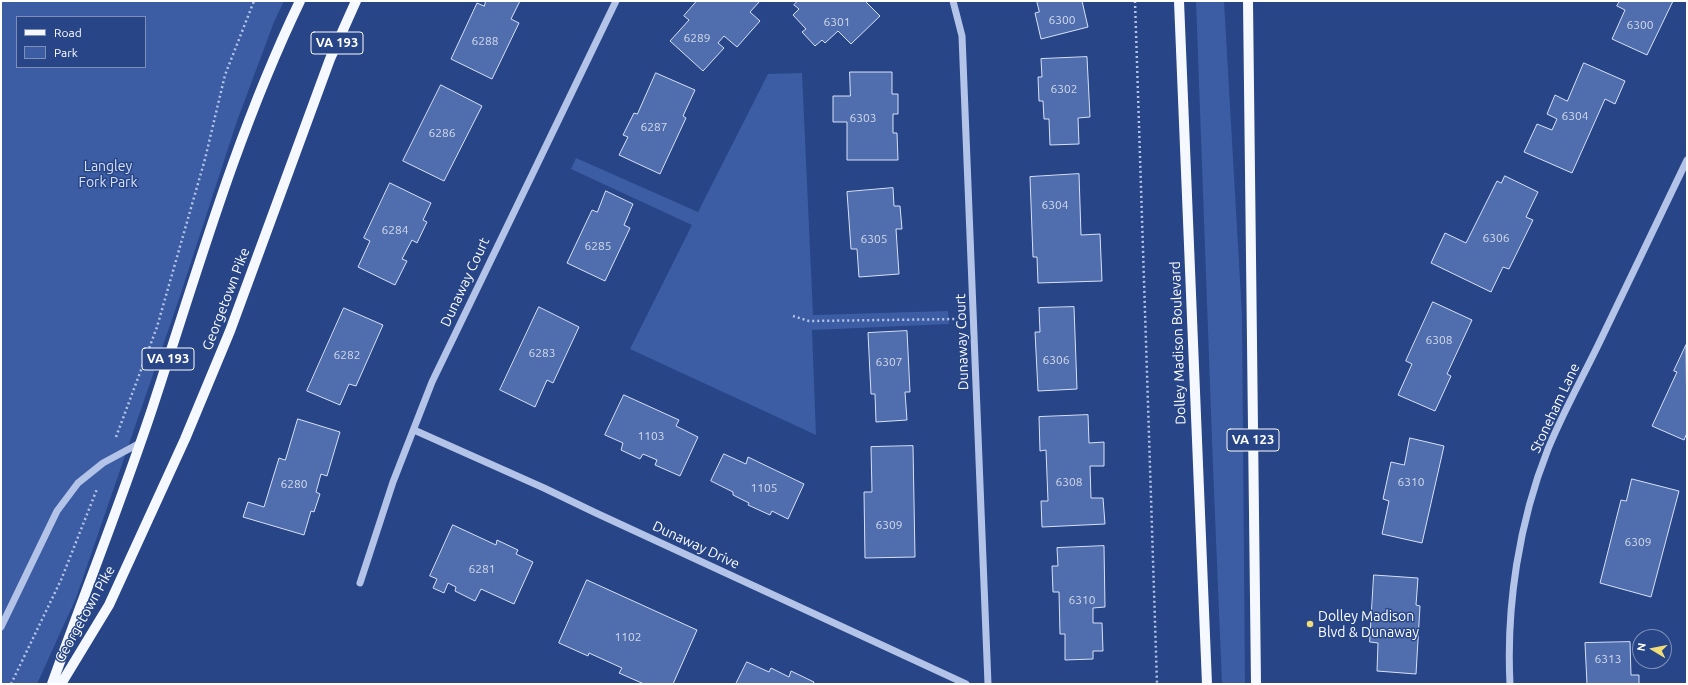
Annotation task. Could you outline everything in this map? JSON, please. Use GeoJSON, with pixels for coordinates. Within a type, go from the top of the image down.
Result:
{"type":"FeatureCollection","features":[{"type":"Feature","properties":{"kind":"main road","name":"Georgetown Pike"},"geometry":{"type":"LineString","coordinates":[[52,684],[140,443],[224,189],[260,92],[300,1]]}},
{"type":"Feature","properties":{"kind":"main road","name":"Georgetown Pike"},"geometry":{"type":"LineString","coordinates":[[61,684],[109,605],[191,425],[230,331],[328,66],[356,1]]}},
{"type":"Feature","properties":{"kind":"main road","name":"Dolley Madison Boulevard"},"geometry":{"type":"LineString","coordinates":[[1179,1],[1207,684]]}},
{"type":"Feature","properties":{"kind":"main road","name":"VA 123"},"geometry":{"type":"LineString","coordinates":[[1248,1],[1256,684]]}},
{"type":"Feature","properties":{"kind":"street","name":"Dunaway Court"},"geometry":{"type":"LineString","coordinates":[[360,583],[393,482],[436,375],[616,1]]}},
{"type":"Feature","properties":{"kind":"street","name":"Dunaway Court"},"geometry":{"type":"LineString","coordinates":[[953,1],[962,36],[988,684]]}},
{"type":"Feature","properties":{"kind":"street","name":"Stoneham Lane"},"geometry":{"type":"LineString","coordinates":[[1510,684],[1508,656],[1516,566],[1530,505],[1548,450],[1687,160]]}},
{"type":"Feature","properties":{"kind":"street","name":"Dunaway Drive"},"geometry":{"type":"LineString","coordinates":[[414,430],[544,488],[966,684]]}},
{"type":"Feature","properties":{"kind":"street"},"geometry":{"type":"LineString","coordinates":[[1,627],[57,511],[78,483],[108,460],[140,443]]}},
{"type":"Feature","properties":{"kind":"path"},"geometry":{"type":"LineString","coordinates":[[11,684],[61,580],[108,460],[156,327],[206,159],[225,75],[254,1]]}},
{"type":"Feature","properties":{"kind":"path"},"geometry":{"type":"LineString","coordinates":[[1136,1],[1157,684]]}},
{"type":"Feature","properties":{"kind":"path"},"geometry":{"type":"LineString","coordinates":[[793,316],[809,321],[974,318]]}},
{"type":"Feature","properties":{"kind":"green space","name":"Langley Fork Park"},"geometry":{"type":"Polygon","coordinates":[[[1,1],[284,1],[274,22],[237,121],[179,299],[76,598],[37,684],[1,684],[1,1]]]}},
{"type":"Feature","properties":{"kind":"green space"},"geometry":{"type":"Polygon","coordinates":[[[1196,1],[1224,1],[1242,315],[1245,684],[1222,684],[1196,1]]]}},
{"type":"Feature","properties":{"kind":"green space"},"geometry":{"type":"Polygon","coordinates":[[[802,73],[813,315],[948,311],[949,324],[812,330],[816,435],[630,349],[692,225],[571,169],[576,158],[698,212],[768,74],[802,73]]]}},
{"type":"Feature","properties":{"kind":"building"},"geometry":{"type":"Polygon","coordinates":[[[486,1],[520,1],[511,19],[519,23],[492,79],[451,59],[477,3],[484,6],[486,1]]]}},
{"type":"Feature","properties":{"kind":"building"},"geometry":{"type":"Polygon","coordinates":[[[697,1],[760,1],[750,12],[760,21],[737,47],[724,36],[718,43],[724,48],[703,71],[670,41],[689,20],[684,16],[697,1]]]}},
{"type":"Feature","properties":{"kind":"building"},"geometry":{"type":"Polygon","coordinates":[[[798,1],[865,1],[880,16],[851,44],[838,31],[825,43],[822,40],[815,46],[802,32],[806,29],[793,15],[799,9],[794,5],[798,1]]]}},
{"type":"Feature","properties":{"kind":"building"},"geometry":{"type":"Polygon","coordinates":[[[1037,1],[1082,1],[1088,27],[1041,39],[1035,13],[1039,12],[1037,1]]]}},
{"type":"Feature","properties":{"kind":"building"},"geometry":{"type":"Polygon","coordinates":[[[1620,1],[1673,1],[1647,55],[1612,39],[1625,10],[1617,6],[1620,1]]]}},
{"type":"Feature","properties":{"kind":"building"},"geometry":{"type":"Polygon","coordinates":[[[1087,57],[1090,117],[1078,118],[1079,144],[1050,145],[1049,119],[1044,119],[1043,101],[1039,101],[1038,77],[1042,77],[1041,59],[1087,57]]]}},
{"type":"Feature","properties":{"kind":"building"},"geometry":{"type":"Polygon","coordinates":[[[1584,63],[1625,81],[1615,104],[1605,99],[1572,173],[1524,152],[1537,124],[1552,130],[1557,119],[1547,114],[1555,95],[1567,101],[1584,63]]]}},
{"type":"Feature","properties":{"kind":"building"},"geometry":{"type":"Polygon","coordinates":[[[850,72],[892,72],[892,94],[898,94],[898,114],[893,114],[893,133],[897,133],[898,160],[847,160],[847,122],[833,122],[833,96],[850,96],[850,72]]]}},
{"type":"Feature","properties":{"kind":"building"},"geometry":{"type":"Polygon","coordinates":[[[656,73],[695,90],[683,116],[686,118],[660,174],[619,155],[628,137],[623,135],[634,113],[637,114],[656,73]]]}},
{"type":"Feature","properties":{"kind":"building"},"geometry":{"type":"Polygon","coordinates":[[[441,85],[482,106],[444,181],[403,161],[441,85]]]}},
{"type":"Feature","properties":{"kind":"building"},"geometry":{"type":"Polygon","coordinates":[[[1079,174],[1081,235],[1100,234],[1102,281],[1038,283],[1037,257],[1033,257],[1030,177],[1079,174]]]}},
{"type":"Feature","properties":{"kind":"building"},"geometry":{"type":"Polygon","coordinates":[[[1505,176],[1538,192],[1526,217],[1533,220],[1509,269],[1503,267],[1491,292],[1431,263],[1445,233],[1466,243],[1497,181],[1501,183],[1505,176]]]}},
{"type":"Feature","properties":{"kind":"building"},"geometry":{"type":"Polygon","coordinates":[[[390,183],[431,203],[423,220],[427,222],[417,243],[412,240],[402,259],[407,261],[395,285],[358,267],[370,241],[364,238],[390,183]]]}},
{"type":"Feature","properties":{"kind":"building"},"geometry":{"type":"Polygon","coordinates":[[[893,188],[894,206],[900,206],[902,229],[896,229],[899,274],[859,277],[857,249],[851,249],[847,192],[893,188]]]}},
{"type":"Feature","properties":{"kind":"building"},"geometry":{"type":"Polygon","coordinates":[[[606,191],[633,204],[624,225],[630,228],[605,281],[567,263],[592,210],[597,212],[606,191]]]}},
{"type":"Feature","properties":{"kind":"building"},"geometry":{"type":"Polygon","coordinates":[[[1433,302],[1472,320],[1447,374],[1451,376],[1435,411],[1398,395],[1412,364],[1406,361],[1433,302]]]}},
{"type":"Feature","properties":{"kind":"building"},"geometry":{"type":"Polygon","coordinates":[[[539,307],[579,327],[553,383],[547,380],[535,407],[500,390],[539,307]]]}},
{"type":"Feature","properties":{"kind":"building"},"geometry":{"type":"Polygon","coordinates":[[[1074,307],[1077,389],[1038,391],[1035,332],[1040,332],[1039,308],[1074,307]]]}},
{"type":"Feature","properties":{"kind":"building"},"geometry":{"type":"Polygon","coordinates":[[[344,308],[383,325],[356,386],[349,384],[340,405],[307,391],[344,308]]]}},
{"type":"Feature","properties":{"kind":"building"},"geometry":{"type":"Polygon","coordinates":[[[907,331],[910,392],[905,392],[907,420],[876,422],[875,394],[871,394],[868,333],[907,331]]]}},
{"type":"Feature","properties":{"kind":"building"},"geometry":{"type":"Polygon","coordinates":[[[1686,345],[1687,433],[1684,440],[1652,426],[1677,372],[1674,371],[1686,345]]]}},
{"type":"Feature","properties":{"kind":"building"},"geometry":{"type":"Polygon","coordinates":[[[624,395],[679,420],[676,426],[698,437],[680,476],[655,465],[657,460],[643,454],[640,459],[621,450],[623,443],[605,435],[624,395]]]}},
{"type":"Feature","properties":{"kind":"building"},"geometry":{"type":"Polygon","coordinates":[[[1088,415],[1089,443],[1104,442],[1104,466],[1090,466],[1091,498],[1103,498],[1105,524],[1042,527],[1041,501],[1048,501],[1046,450],[1040,451],[1039,417],[1088,415]]]}},
{"type":"Feature","properties":{"kind":"building"},"geometry":{"type":"Polygon","coordinates":[[[298,419],[340,432],[327,476],[321,474],[316,492],[320,494],[314,512],[311,511],[304,535],[243,517],[248,502],[264,507],[279,458],[285,460],[298,419]]]}},
{"type":"Feature","properties":{"kind":"building"},"geometry":{"type":"Polygon","coordinates":[[[1410,438],[1444,446],[1422,543],[1382,534],[1389,501],[1383,499],[1391,462],[1404,465],[1410,438]]]}},
{"type":"Feature","properties":{"kind":"building"},"geometry":{"type":"Polygon","coordinates":[[[913,446],[915,557],[865,558],[864,492],[872,492],[871,447],[913,446]]]}},
{"type":"Feature","properties":{"kind":"building"},"geometry":{"type":"Polygon","coordinates":[[[724,454],[746,464],[748,457],[804,484],[788,519],[772,511],[770,515],[748,505],[749,503],[733,495],[733,492],[711,481],[724,454]]]}},
{"type":"Feature","properties":{"kind":"building"},"geometry":{"type":"Polygon","coordinates":[[[1632,479],[1679,491],[1651,597],[1600,583],[1621,500],[1626,501],[1632,479]]]}},
{"type":"Feature","properties":{"kind":"building"},"geometry":{"type":"Polygon","coordinates":[[[453,525],[496,545],[497,540],[518,550],[516,554],[533,562],[514,604],[481,589],[475,601],[455,591],[456,587],[448,583],[444,593],[433,588],[437,579],[430,576],[453,525]]]}},
{"type":"Feature","properties":{"kind":"building"},"geometry":{"type":"Polygon","coordinates":[[[1104,546],[1105,607],[1093,608],[1093,623],[1102,623],[1103,651],[1093,651],[1093,659],[1065,660],[1065,634],[1060,634],[1059,592],[1053,592],[1052,566],[1058,566],[1057,548],[1104,546]]]}},
{"type":"Feature","properties":{"kind":"building"},"geometry":{"type":"Polygon","coordinates":[[[1374,575],[1418,578],[1416,605],[1420,606],[1416,674],[1377,671],[1378,643],[1370,642],[1374,575]]]}},
{"type":"Feature","properties":{"kind":"building"},"geometry":{"type":"Polygon","coordinates":[[[587,580],[697,630],[673,684],[644,684],[619,673],[622,668],[589,653],[588,656],[559,643],[587,580]]]}},
{"type":"Feature","properties":{"kind":"building"},"geometry":{"type":"Polygon","coordinates":[[[1630,642],[1631,675],[1639,675],[1639,684],[1587,684],[1585,643],[1630,642]]]}},
{"type":"Feature","properties":{"kind":"building"},"geometry":{"type":"Polygon","coordinates":[[[747,662],[769,672],[771,668],[789,677],[791,671],[814,682],[813,684],[736,684],[747,662]]]}},
{"type":"Feature","properties":{"kind":"place","name":"Dolley Madison Blvd & Dunaway"},"geometry":{"type":"Point","coordinates":[1310,624]}}]}
